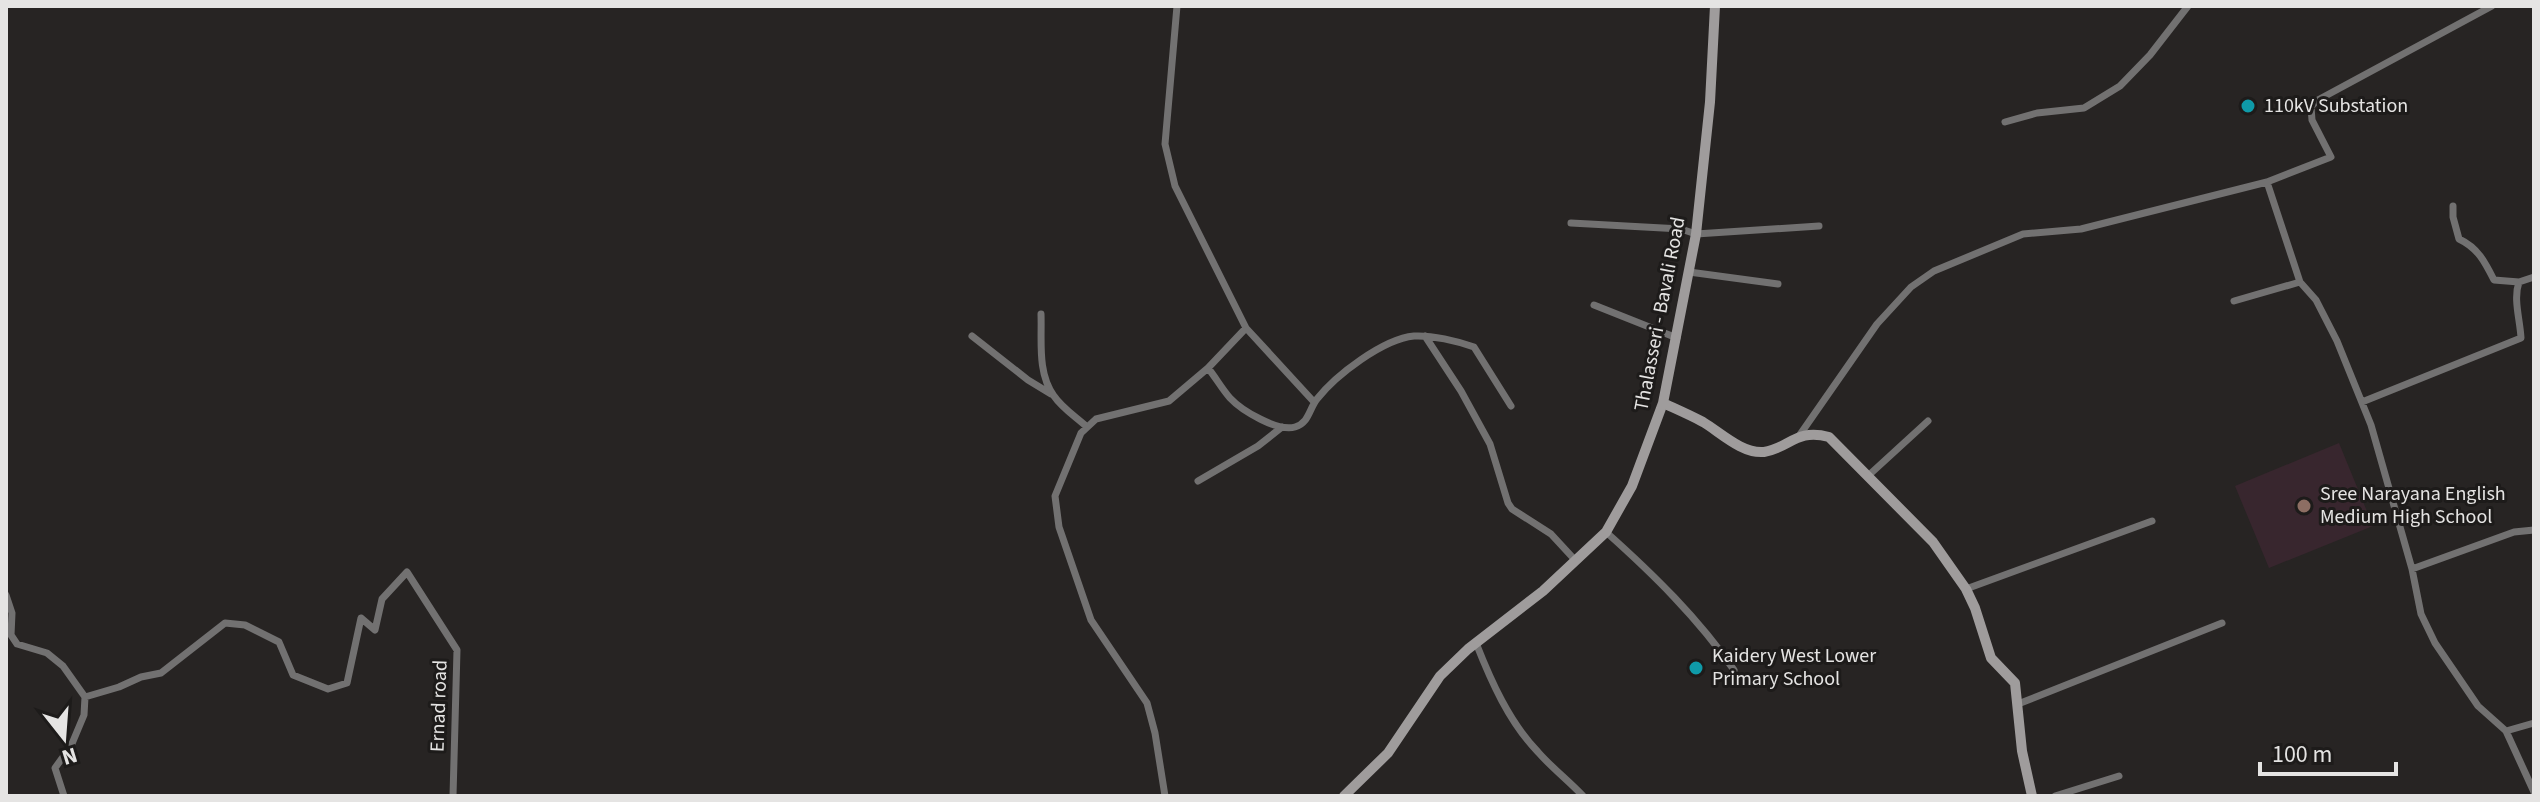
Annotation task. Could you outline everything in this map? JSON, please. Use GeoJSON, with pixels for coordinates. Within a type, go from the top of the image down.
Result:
{"type":"FeatureCollection","features":[{"type":"Feature","properties":{"kind":"main road","name":"Thalasseri - Bavali Road"},"geometry":{"type":"LineString","coordinates":[[1344,796],[1388,753],[1440,676],[1476,643],[1543,591],[1606,532],[1632,486],[1663,403],[1696,234],[1710,102],[1715,6]]}},
{"type":"Feature","properties":{"kind":"main road"},"geometry":{"type":"LineString","coordinates":[[1663,403],[1746,449],[1764,452],[1815,433],[1829,437],[1933,542],[1966,589],[1991,658],[2015,683],[2022,751],[2032,796]]}},
{"type":"Feature","properties":{"kind":"street"},"geometry":{"type":"LineString","coordinates":[[1177,6],[1165,144],[1175,186],[1246,328],[1314,402]]}},
{"type":"Feature","properties":{"kind":"street"},"geometry":{"type":"LineString","coordinates":[[2005,122],[2037,113],[2084,108],[2111,92],[2150,55],[2188,6]]}},
{"type":"Feature","properties":{"kind":"street"},"geometry":{"type":"LineString","coordinates":[[1798,437],[1877,324],[1911,287],[1934,271],[2023,234],[2081,229],[2267,182],[2331,157],[2310,113],[2316,101],[2492,6]]}},
{"type":"Feature","properties":{"kind":"street"},"geometry":{"type":"LineString","coordinates":[[2267,182],[2300,282],[2316,300],[2337,341],[2371,425],[2412,569],[2421,614],[2435,643],[2478,706],[2506,731],[2534,792]]}},
{"type":"Feature","properties":{"kind":"street"},"geometry":{"type":"LineString","coordinates":[[2453,206],[2459,239],[2472,245],[2484,259],[2494,280],[2519,282],[2534,277]]}},
{"type":"Feature","properties":{"kind":"street"},"geometry":{"type":"LineString","coordinates":[[1571,223],[1681,229],[1696,234],[1819,226]]}},
{"type":"Feature","properties":{"kind":"street"},"geometry":{"type":"LineString","coordinates":[[1689,272],[1778,284]]}},
{"type":"Feature","properties":{"kind":"street"},"geometry":{"type":"LineString","coordinates":[[2234,301],[2300,282]]}},
{"type":"Feature","properties":{"kind":"street"},"geometry":{"type":"LineString","coordinates":[[2362,402],[2521,338],[2520,312],[2515,294],[2519,282]]}},
{"type":"Feature","properties":{"kind":"street"},"geometry":{"type":"LineString","coordinates":[[1594,305],[1677,338]]}},
{"type":"Feature","properties":{"kind":"street"},"geometry":{"type":"LineString","coordinates":[[1041,314],[1042,367],[1053,395]]}},
{"type":"Feature","properties":{"kind":"street"},"geometry":{"type":"LineString","coordinates":[[1165,796],[1147,703],[1091,620],[1059,527],[1055,496],[1081,433],[1096,419],[1169,401],[1208,368],[1246,328]]}},
{"type":"Feature","properties":{"kind":"street"},"geometry":{"type":"LineString","coordinates":[[972,336],[1028,380],[1053,395],[1087,427]]}},
{"type":"Feature","properties":{"kind":"street"},"geometry":{"type":"LineString","coordinates":[[1208,368],[1232,400],[1273,426],[1294,427],[1305,421],[1314,402],[1347,370],[1368,355],[1401,338],[1425,336],[1474,347],[1511,406]]}},
{"type":"Feature","properties":{"kind":"street"},"geometry":{"type":"LineString","coordinates":[[1425,336],[1461,391],[1490,444],[1512,509],[1551,534],[1575,560]]}},
{"type":"Feature","properties":{"kind":"street"},"geometry":{"type":"LineString","coordinates":[[1869,475],[1928,421]]}},
{"type":"Feature","properties":{"kind":"street"},"geometry":{"type":"LineString","coordinates":[[1198,481],[1258,446],[1282,427]]}},
{"type":"Feature","properties":{"kind":"street"},"geometry":{"type":"LineString","coordinates":[[1966,589],[2152,521]]}},
{"type":"Feature","properties":{"kind":"street"},"geometry":{"type":"LineString","coordinates":[[2412,569],[2514,532],[2534,530]]}},
{"type":"Feature","properties":{"kind":"street"},"geometry":{"type":"LineString","coordinates":[[1606,532],[1646,567],[1710,635],[1734,670]]}},
{"type":"Feature","properties":{"kind":"street","name":"Ernad road"},"geometry":{"type":"LineString","coordinates":[[85,697],[161,673],[225,623],[245,625],[279,642],[293,675],[328,689],[347,683],[361,618],[375,630],[382,599],[407,572],[457,650],[453,796]]}},
{"type":"Feature","properties":{"kind":"street"},"geometry":{"type":"LineString","coordinates":[[6,595],[12,613],[11,635],[17,644],[47,653],[63,666],[85,697],[84,715],[71,746],[55,768],[64,796]]}},
{"type":"Feature","properties":{"kind":"street"},"geometry":{"type":"LineString","coordinates":[[2018,704],[2222,623]]}},
{"type":"Feature","properties":{"kind":"street"},"geometry":{"type":"LineString","coordinates":[[1476,643],[1515,724],[1537,752],[1583,796]]}},
{"type":"Feature","properties":{"kind":"street"},"geometry":{"type":"LineString","coordinates":[[2506,731],[2534,723]]}},
{"type":"Feature","properties":{"kind":"street"},"geometry":{"type":"LineString","coordinates":[[2055,796],[2119,776]]}},
{"type":"Feature","properties":{"kind":"shaded area","name":"Sree Narayana English Medium High School"},"geometry":{"type":"Polygon","coordinates":[[[2339,443],[2373,526],[2269,568],[2235,486],[2339,443]]]}},
{"type":"Feature","properties":{"kind":"place","name":"110kV Substation"},"geometry":{"type":"Point","coordinates":[2248,106]}},
{"type":"Feature","properties":{"kind":"place","name":"Sree Narayana English Medium High School"},"geometry":{"type":"Point","coordinates":[2304,506]}},
{"type":"Feature","properties":{"kind":"place","name":"Kaidery West Lower Primary School"},"geometry":{"type":"Point","coordinates":[1696,668]}}]}
